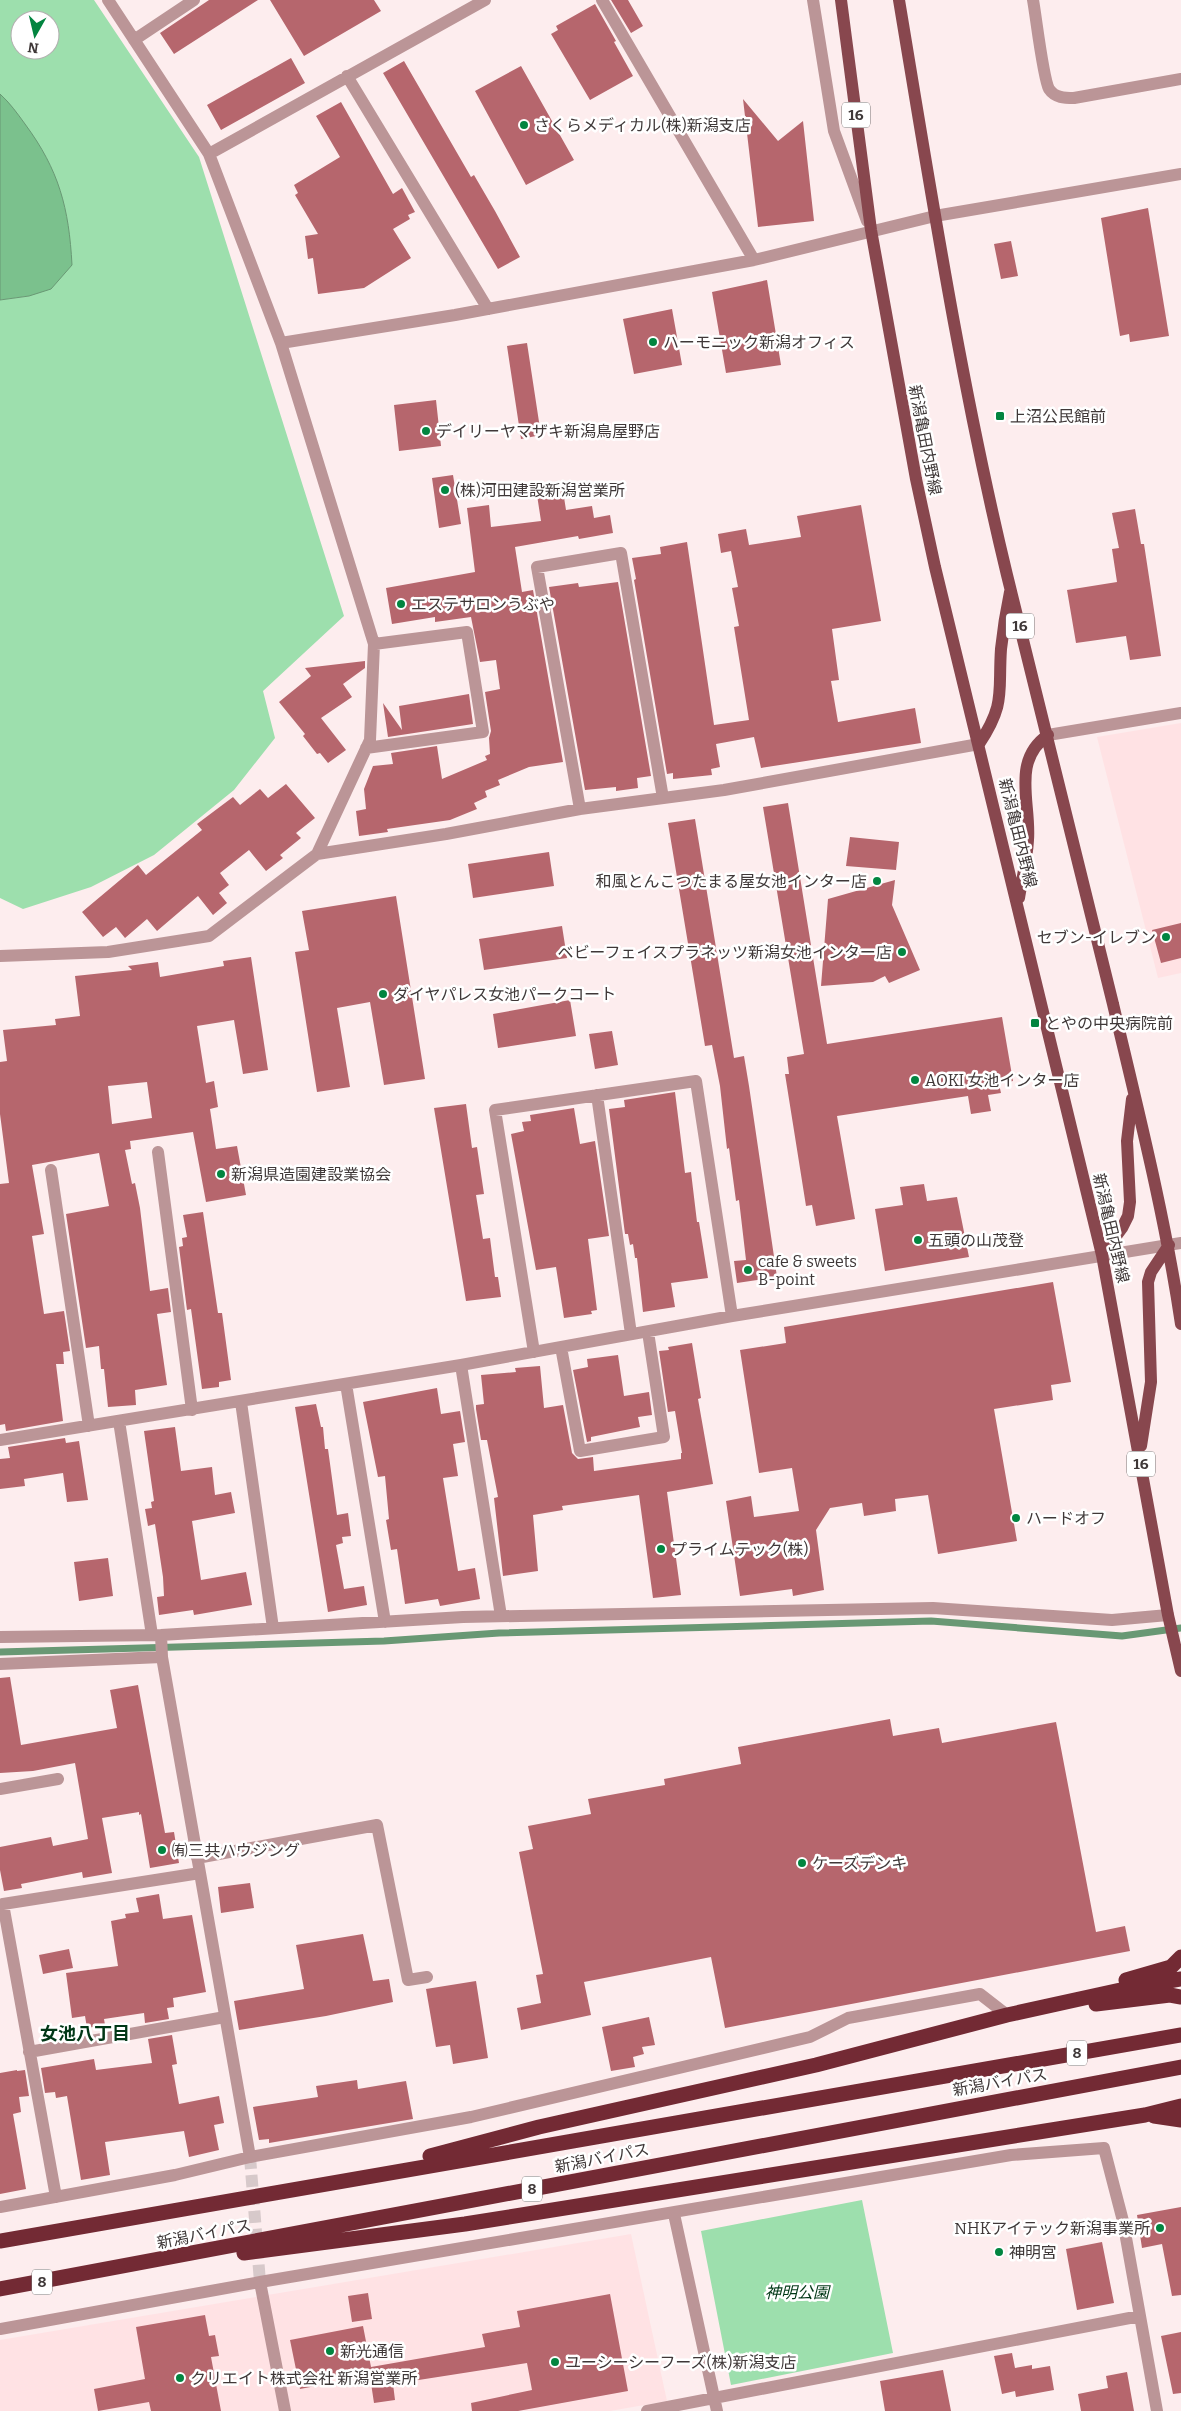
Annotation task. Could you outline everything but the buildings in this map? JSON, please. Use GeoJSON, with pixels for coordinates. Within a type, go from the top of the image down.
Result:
{"type":"FeatureCollection","features":[{"type":"Feature","properties":{"kind":"highway"},"geometry":{"type":"LineString","coordinates":[[339,2180],[539,2127],[816,2065],[1007,2015],[1171,1967],[1181,1957]]}},
{"type":"Feature","properties":{"kind":"highway"},"geometry":{"type":"LineString","coordinates":[[1007,2015],[1125,1989],[1181,1979]]}},
{"type":"Feature","properties":{"kind":"highway"},"geometry":{"type":"LineString","coordinates":[[1007,2015],[1170,1995],[1181,1996]]}},
{"type":"Feature","properties":{"kind":"highway","name":"新潟バイパス"},"geometry":{"type":"LineString","coordinates":[[0,2241],[339,2180],[974,2072],[1181,2034]]}},
{"type":"Feature","properties":{"kind":"highway","name":"新潟バイパス"},"geometry":{"type":"LineString","coordinates":[[0,2289],[981,2103],[1181,2067]]}},
{"type":"Feature","properties":{"kind":"highway"},"geometry":{"type":"LineString","coordinates":[[84,2274],[465,2224],[1146,2115],[1181,2106]]}},
{"type":"Feature","properties":{"kind":"highway"},"geometry":{"type":"LineString","coordinates":[[1146,2115],[1181,2120]]}},
{"type":"Feature","properties":{"kind":"main road","name":"新潟亀田内野線"},"geometry":{"type":"LineString","coordinates":[[841,0],[871,230],[916,479],[935,567],[1102,1256],[1168,1615],[1181,1672]]}},
{"type":"Feature","properties":{"kind":"main road","name":"16"},"geometry":{"type":"LineString","coordinates":[[899,0],[935,216],[967,388],[1010,587],[1048,735],[1133,1089],[1175,1244],[1181,1324]]}},
{"type":"Feature","properties":{"kind":"main road"},"geometry":{"type":"LineString","coordinates":[[979,744],[991,726],[1000,702],[1003,632],[1010,587]]}},
{"type":"Feature","properties":{"kind":"main road"},"geometry":{"type":"LineString","coordinates":[[1018,906],[1028,841],[1024,782],[1028,759],[1033,749],[1048,735]]}},
{"type":"Feature","properties":{"kind":"main road"},"geometry":{"type":"LineString","coordinates":[[1102,1256],[1122,1228],[1128,1216],[1130,1202],[1127,1141],[1133,1089]]}},
{"type":"Feature","properties":{"kind":"main road"},"geometry":{"type":"LineString","coordinates":[[1139,1456],[1151,1382],[1148,1282],[1151,1272],[1175,1244]]}},
{"type":"Feature","properties":{"kind":"street"},"geometry":{"type":"LineString","coordinates":[[0,956],[108,952],[209,936],[317,854],[370,740],[374,644],[282,343],[209,154],[108,0]]}},
{"type":"Feature","properties":{"kind":"street"},"geometry":{"type":"LineString","coordinates":[[134,40],[194,0]]}},
{"type":"Feature","properties":{"kind":"street"},"geometry":{"type":"LineString","coordinates":[[209,154],[485,0]]}},
{"type":"Feature","properties":{"kind":"street"},"geometry":{"type":"LineString","coordinates":[[602,0],[754,260]]}},
{"type":"Feature","properties":{"kind":"street"},"geometry":{"type":"LineString","coordinates":[[812,0],[834,132],[871,230]]}},
{"type":"Feature","properties":{"kind":"street"},"geometry":{"type":"LineString","coordinates":[[1033,0],[1046,76],[1050,89],[1060,97],[1074,98],[1181,79]]}},
{"type":"Feature","properties":{"kind":"street"},"geometry":{"type":"LineString","coordinates":[[347,76],[488,309]]}},
{"type":"Feature","properties":{"kind":"street"},"geometry":{"type":"LineString","coordinates":[[282,343],[488,309],[754,260],[871,230],[935,216],[1181,174]]}},
{"type":"Feature","properties":{"kind":"street"},"geometry":{"type":"LineString","coordinates":[[580,809],[537,567],[621,553],[663,798]]}},
{"type":"Feature","properties":{"kind":"street"},"geometry":{"type":"LineString","coordinates":[[366,748],[482,732],[467,632],[374,644]]}},
{"type":"Feature","properties":{"kind":"street"},"geometry":{"type":"LineString","coordinates":[[1048,735],[1181,713]]}},
{"type":"Feature","properties":{"kind":"street"},"geometry":{"type":"LineString","coordinates":[[317,854],[446,834],[580,809],[724,790],[979,744]]}},
{"type":"Feature","properties":{"kind":"street"},"geometry":{"type":"LineString","coordinates":[[534,1352],[495,1110],[696,1081],[732,1316]]}},
{"type":"Feature","properties":{"kind":"street"},"geometry":{"type":"LineString","coordinates":[[597,1095],[631,1334]]}},
{"type":"Feature","properties":{"kind":"street"},"geometry":{"type":"LineString","coordinates":[[158,1152],[192,1410]]}},
{"type":"Feature","properties":{"kind":"street"},"geometry":{"type":"LineString","coordinates":[[51,1170],[89,1426]]}},
{"type":"Feature","properties":{"kind":"street"},"geometry":{"type":"LineString","coordinates":[[0,1440],[240,1402],[732,1316],[1175,1244]]}},
{"type":"Feature","properties":{"kind":"street"},"geometry":{"type":"LineString","coordinates":[[561,1347],[580,1451],[664,1437],[648,1332]]}},
{"type":"Feature","properties":{"kind":"street"},"geometry":{"type":"LineString","coordinates":[[460,1365],[501,1616]]}},
{"type":"Feature","properties":{"kind":"street"},"geometry":{"type":"LineString","coordinates":[[346,1384],[385,1622]]}},
{"type":"Feature","properties":{"kind":"street"},"geometry":{"type":"LineString","coordinates":[[240,1402],[273,1628]]}},
{"type":"Feature","properties":{"kind":"street"},"geometry":{"type":"LineString","coordinates":[[119,1421],[250,2157]]}},
{"type":"Feature","properties":{"kind":"street"},"geometry":{"type":"LineString","coordinates":[[0,1637],[156,1635],[501,1616],[933,1608],[1112,1620],[1168,1615]]}},
{"type":"Feature","properties":{"kind":"street"},"geometry":{"type":"LineString","coordinates":[[0,1664],[162,1657]]}},
{"type":"Feature","properties":{"kind":"street"},"geometry":{"type":"LineString","coordinates":[[0,1789],[58,1779]]}},
{"type":"Feature","properties":{"kind":"street"},"geometry":{"type":"LineString","coordinates":[[197,1858],[378,1825],[408,1980],[428,1977]]}},
{"type":"Feature","properties":{"kind":"street"},"geometry":{"type":"LineString","coordinates":[[56,2197],[3,1904],[200,1873]]}},
{"type":"Feature","properties":{"kind":"street"},"geometry":{"type":"LineString","coordinates":[[0,2207],[175,2176],[250,2157],[471,2116],[810,2037],[848,2018],[980,1994],[1007,2015]]}},
{"type":"Feature","properties":{"kind":"street"},"geometry":{"type":"LineString","coordinates":[[30,2052],[225,2016]]}},
{"type":"Feature","properties":{"kind":"street"},"geometry":{"type":"LineString","coordinates":[[0,2329],[260,2282],[674,2214],[1011,2155],[1104,2148],[1123,2221],[1157,2411]]}},
{"type":"Feature","properties":{"kind":"street"},"geometry":{"type":"LineString","coordinates":[[674,2214],[716,2405]]}},
{"type":"Feature","properties":{"kind":"street"},"geometry":{"type":"LineString","coordinates":[[260,2282],[285,2411]]}},
{"type":"Feature","properties":{"kind":"street"},"geometry":{"type":"LineString","coordinates":[[647,2411],[716,2405],[1140,2316]]}},
{"type":"Feature","properties":{"kind":"shaded area"},"geometry":{"type":"Polygon","coordinates":[[[0,94],[13,108],[37,141],[54,174],[65,207],[71,244],[72,265],[51,289],[29,296],[0,300],[0,94]]]}},
{"type":"Feature","properties":{"kind":"shaded area"},"geometry":{"type":"Polygon","coordinates":[[[1181,723],[1181,973],[1158,978],[1097,737],[1181,723]]]}},
{"type":"Feature","properties":{"kind":"shaded area"},"geometry":{"type":"Polygon","coordinates":[[[631,2234],[667,2401],[610,2411],[0,2411],[0,2340],[631,2234]]]}},
{"type":"Feature","properties":{"kind":"green space"},"geometry":{"type":"Polygon","coordinates":[[[0,0],[94,0],[199,157],[344,616],[263,691],[275,738],[234,790],[154,855],[91,887],[23,909],[0,898],[0,300],[29,296],[6,100],[0,94],[0,0]]]}},
{"type":"Feature","properties":{"kind":"green space","name":"神明公園"},"geometry":{"type":"Polygon","coordinates":[[[862,2200],[893,2353],[731,2385],[701,2231],[862,2200]]]}},
{"type":"Feature","properties":{"kind":"waterway"},"geometry":{"type":"LineString","coordinates":[[0,1652],[384,1641],[499,1633],[931,1621],[1122,1636],[1181,1628]]}},
{"type":"Feature","properties":{"kind":"tunnel"},"geometry":{"type":"LineString","coordinates":[[250,2157],[260,2282]]}},
{"type":"Feature","properties":{"kind":"place","name":"さくらメディカル(株)新潟支店"},"geometry":{"type":"Point","coordinates":[524,125]}},
{"type":"Feature","properties":{"kind":"place","name":"ハーモニック新潟オフィス"},"geometry":{"type":"Point","coordinates":[653,342]}},
{"type":"Feature","properties":{"kind":"place","name":"上沼公民館前"},"geometry":{"type":"Point","coordinates":[1000,416]}},
{"type":"Feature","properties":{"kind":"place","name":"デイリーヤマザキ新潟鳥屋野店"},"geometry":{"type":"Point","coordinates":[426,431]}},
{"type":"Feature","properties":{"kind":"place","name":"(株)河田建設新潟営業所"},"geometry":{"type":"Point","coordinates":[445,490]}},
{"type":"Feature","properties":{"kind":"place","name":"エステサロンうぶや"},"geometry":{"type":"Point","coordinates":[401,604]}},
{"type":"Feature","properties":{"kind":"place","name":"和風とんこつたまる屋女池インター店"},"geometry":{"type":"Point","coordinates":[877,881]}},
{"type":"Feature","properties":{"kind":"place","name":"セブン-イレブン"},"geometry":{"type":"Point","coordinates":[1166,937]}},
{"type":"Feature","properties":{"kind":"place","name":"ベビーフェイスプラネッツ新潟女池インター店"},"geometry":{"type":"Point","coordinates":[902,952]}},
{"type":"Feature","properties":{"kind":"place","name":"ダイヤパレス女池パークコート"},"geometry":{"type":"Point","coordinates":[383,994]}},
{"type":"Feature","properties":{"kind":"place","name":"とやの中央病院前"},"geometry":{"type":"Point","coordinates":[1035,1023]}},
{"type":"Feature","properties":{"kind":"place","name":"AOKI 女池インター店"},"geometry":{"type":"Point","coordinates":[915,1080]}},
{"type":"Feature","properties":{"kind":"place","name":"新潟県造園建設業協会"},"geometry":{"type":"Point","coordinates":[221,1174]}},
{"type":"Feature","properties":{"kind":"place","name":"五頭の山茂登"},"geometry":{"type":"Point","coordinates":[918,1240]}},
{"type":"Feature","properties":{"kind":"place","name":"cafe & sweets B-point"},"geometry":{"type":"Point","coordinates":[748,1270]}},
{"type":"Feature","properties":{"kind":"place","name":"ハードオフ"},"geometry":{"type":"Point","coordinates":[1016,1518]}},
{"type":"Feature","properties":{"kind":"place","name":"プライムテック(株)"},"geometry":{"type":"Point","coordinates":[661,1549]}},
{"type":"Feature","properties":{"kind":"place","name":"㈲三共ハウジング"},"geometry":{"type":"Point","coordinates":[162,1850]}},
{"type":"Feature","properties":{"kind":"place","name":"ケーズデンキ"},"geometry":{"type":"Point","coordinates":[802,1863]}},
{"type":"Feature","properties":{"kind":"place","name":"NHKアイテック新潟事業所"},"geometry":{"type":"Point","coordinates":[1160,2228]}},
{"type":"Feature","properties":{"kind":"place","name":"神明宮"},"geometry":{"type":"Point","coordinates":[999,2252]}},
{"type":"Feature","properties":{"kind":"place","name":"新光通信"},"geometry":{"type":"Point","coordinates":[330,2351]}},
{"type":"Feature","properties":{"kind":"place","name":"ユーシーシーフーズ(株)新潟支店"},"geometry":{"type":"Point","coordinates":[555,2362]}},
{"type":"Feature","properties":{"kind":"place","name":"クリエイト株式会社 新潟営業所"},"geometry":{"type":"Point","coordinates":[180,2378]}},
{"type":"Feature","properties":{"kind":"district","name":"女池八丁目"},"geometry":{"type":"Point","coordinates":[85,2034]}}]}
